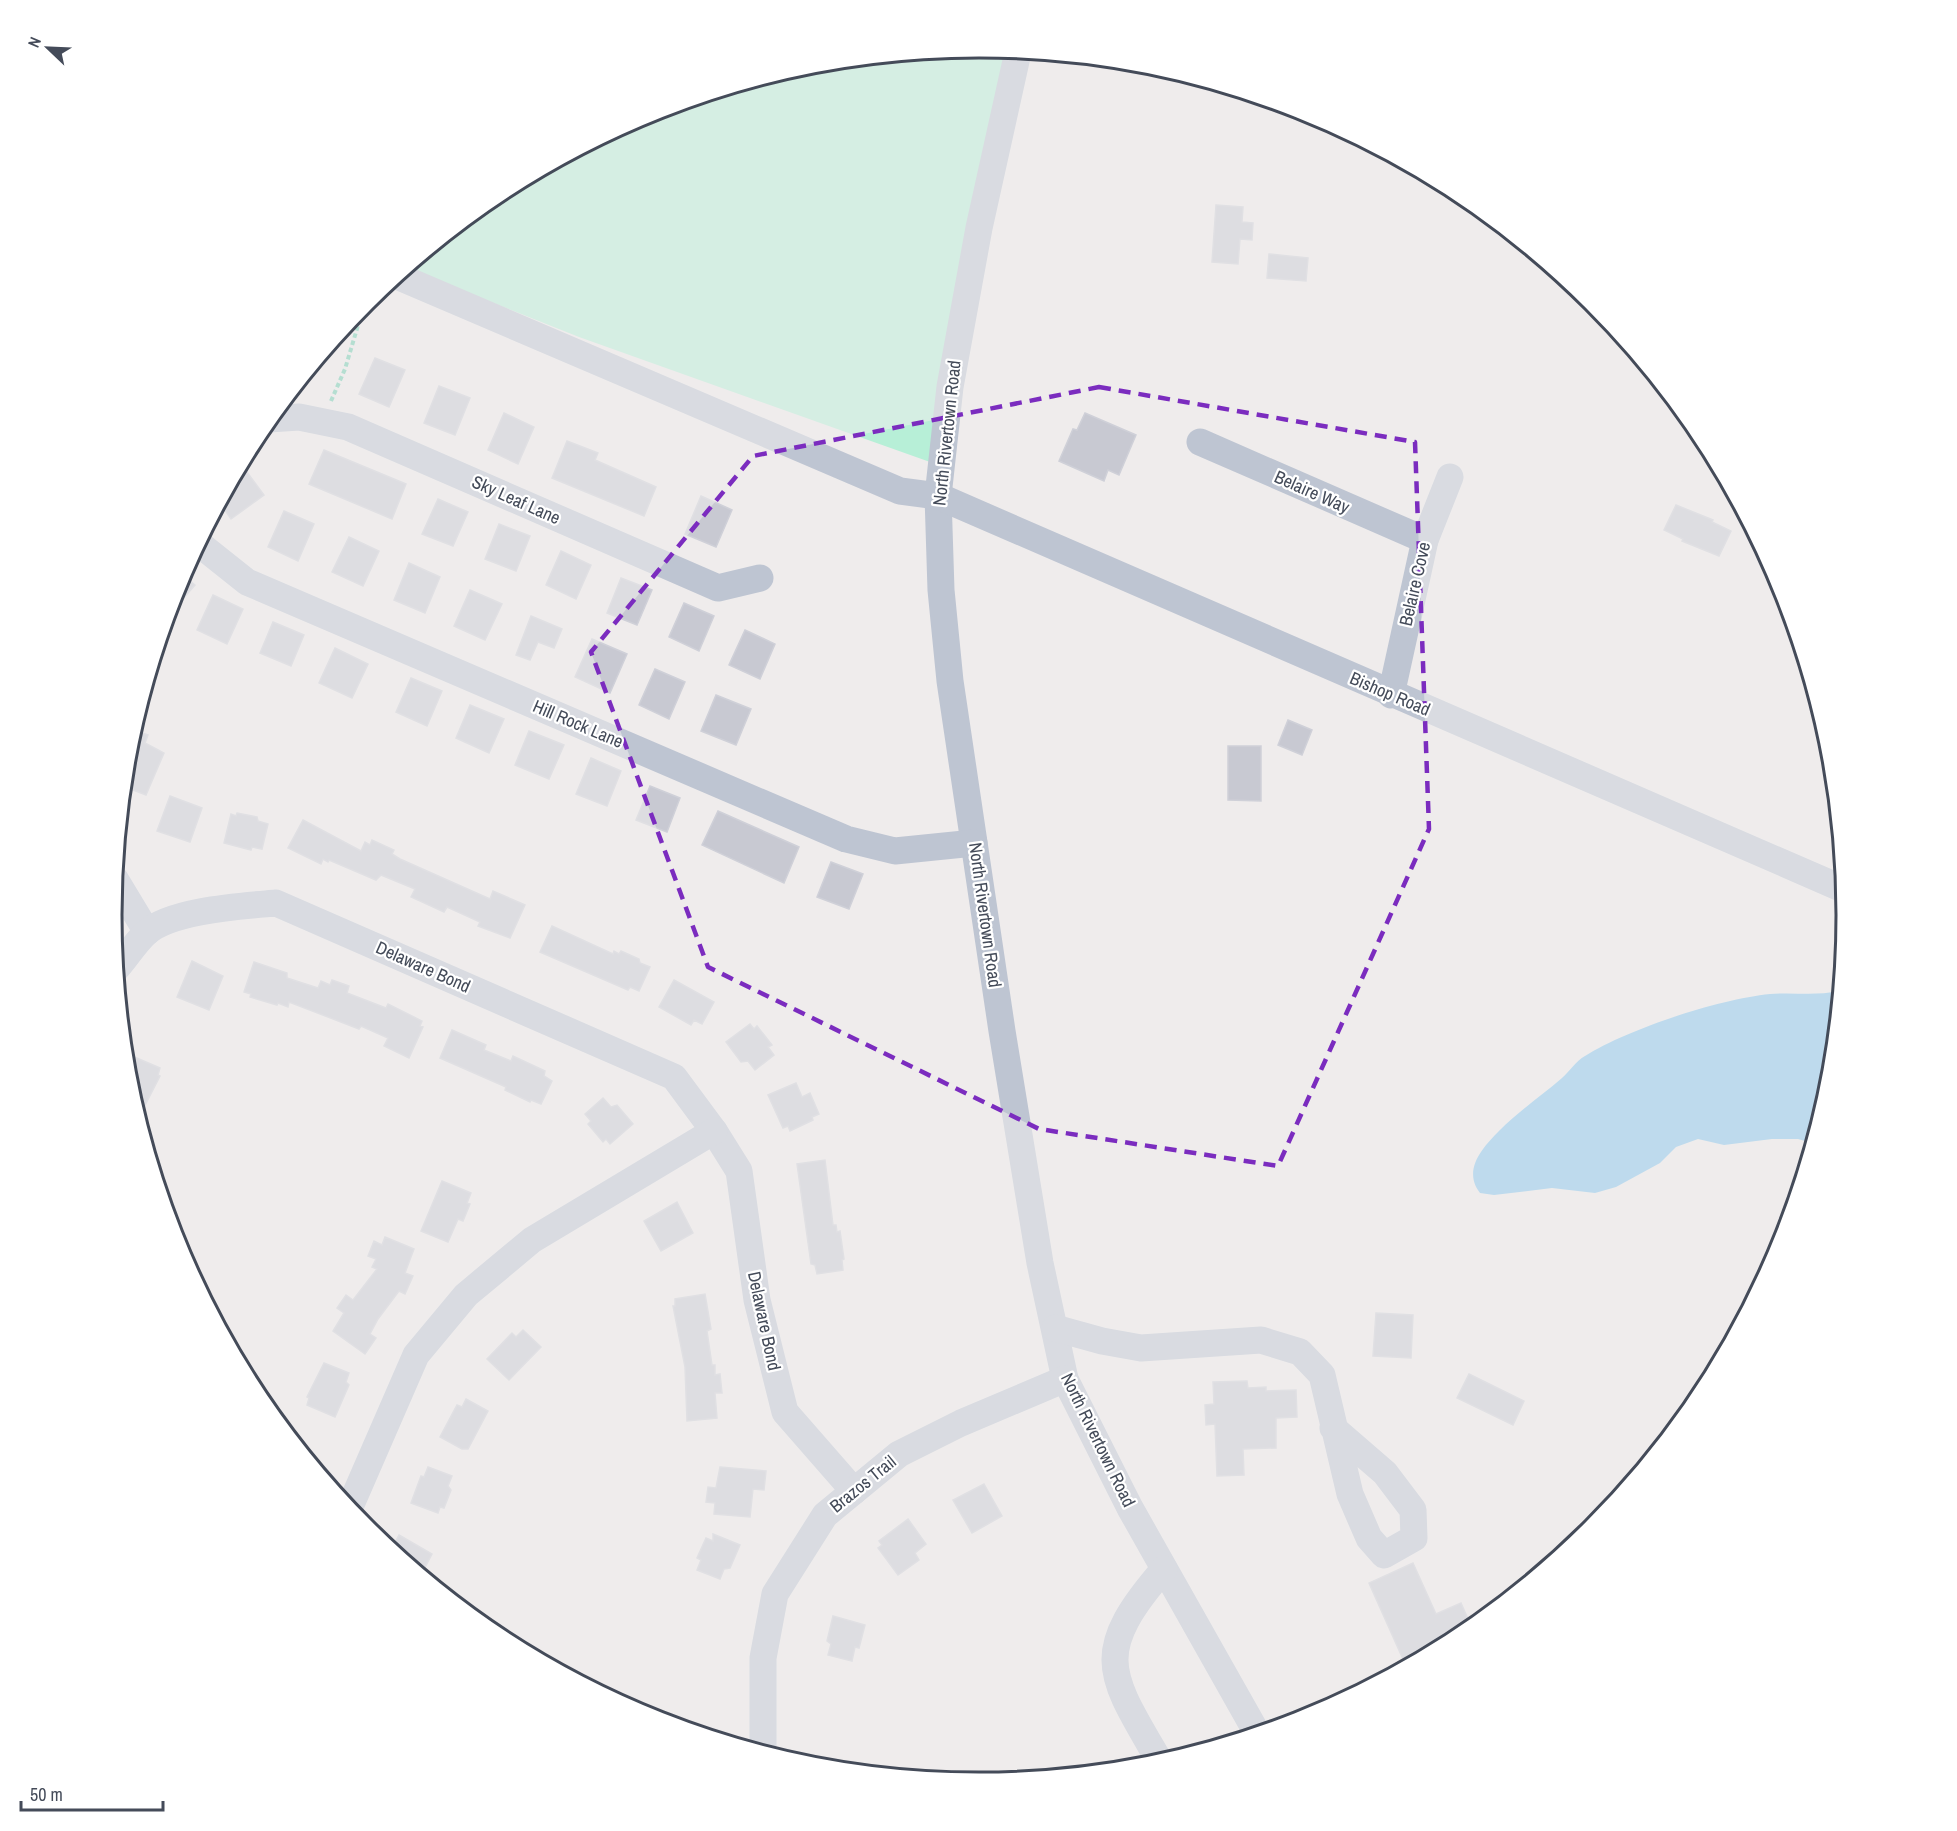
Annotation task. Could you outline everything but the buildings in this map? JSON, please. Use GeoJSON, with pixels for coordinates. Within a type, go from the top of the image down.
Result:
{"type":"FeatureCollection","features":[{"type":"Feature","properties":{"kind":"street","name":"North Rivertown Road"},"geometry":{"type":"LineString","coordinates":[[1016,59],[980,228],[950,387],[938,496],[940,590],[950,681],[1038,1251],[1065,1379],[1164,1569],[1254,1727]]}},
{"type":"Feature","properties":{"kind":"street","name":"Bishop Road"},"geometry":{"type":"LineString","coordinates":[[405,279],[900,491],[938,496],[1835,886]]}},
{"type":"Feature","properties":{"kind":"street","name":"Sky Leaf Lane"},"geometry":{"type":"LineString","coordinates":[[281,418],[299,417],[322,421],[374,438],[718,588],[760,579]]}},
{"type":"Feature","properties":{"kind":"street","name":"Belaire Way"},"geometry":{"type":"LineString","coordinates":[[1200,442],[1425,540]]}},
{"type":"Feature","properties":{"kind":"street","name":"Belaire Cove"},"geometry":{"type":"LineString","coordinates":[[1391,694],[1425,540],[1450,477]]}},
{"type":"Feature","properties":{"kind":"street","name":"Hill Rock Lane"},"geometry":{"type":"LineString","coordinates":[[205,548],[247,582],[846,838],[895,851],[974,843]]}},
{"type":"Feature","properties":{"kind":"street"},"geometry":{"type":"LineString","coordinates":[[122,891],[147,932]]}},
{"type":"Feature","properties":{"kind":"street","name":"Delaware Bond"},"geometry":{"type":"LineString","coordinates":[[123,961],[147,932],[176,919],[218,908],[276,903],[674,1077],[714,1131],[739,1171],[757,1300],[785,1412],[854,1491]]}},
{"type":"Feature","properties":{"kind":"street"},"geometry":{"type":"LineString","coordinates":[[353,1500],[416,1355],[466,1295],[532,1240],[714,1131]]}},
{"type":"Feature","properties":{"kind":"street"},"geometry":{"type":"LineString","coordinates":[[1055,1328],[1102,1341],[1141,1348],[1261,1340],[1300,1352],[1322,1375],[1333,1428]]}},
{"type":"Feature","properties":{"kind":"street","name":"Brazos Trail"},"geometry":{"type":"LineString","coordinates":[[762,1744],[763,1658],[775,1594],[825,1515],[899,1454],[961,1422],[1065,1379]]}},
{"type":"Feature","properties":{"kind":"street"},"geometry":{"type":"LineString","coordinates":[[1155,1754],[1122,1695],[1117,1682],[1115,1654],[1127,1617],[1164,1569]]}},
{"type":"Feature","properties":{"kind":"path"},"geometry":{"type":"LineString","coordinates":[[322,421],[345,369],[358,325]]}},
{"type":"Feature","properties":{"kind":"highlighted area"},"geometry":{"type":"Polygon","coordinates":[[[1099,387],[1415,442],[1429,829],[1278,1166],[1039,1129],[708,967],[591,652],[753,456],[1099,387]]]}},
{"type":"Feature","properties":{"kind":"green space"},"geometry":{"type":"Polygon","coordinates":[[[1009,59],[930,462],[579,337],[413,271],[502,203],[550,173],[599,147],[703,104],[811,75],[867,66],[922,60],[1009,59]]]}},
{"type":"Feature","properties":{"kind":"water"},"geometry":{"type":"Polygon","coordinates":[[[1832,992],[1819,1083],[1805,1141],[1772,1139],[1724,1145],[1698,1139],[1676,1147],[1660,1163],[1616,1187],[1595,1193],[1552,1188],[1494,1195],[1480,1193],[1473,1176],[1474,1167],[1481,1152],[1514,1117],[1585,1056],[1649,1026],[1726,1002],[1770,994],[1832,992]]]}}]}
